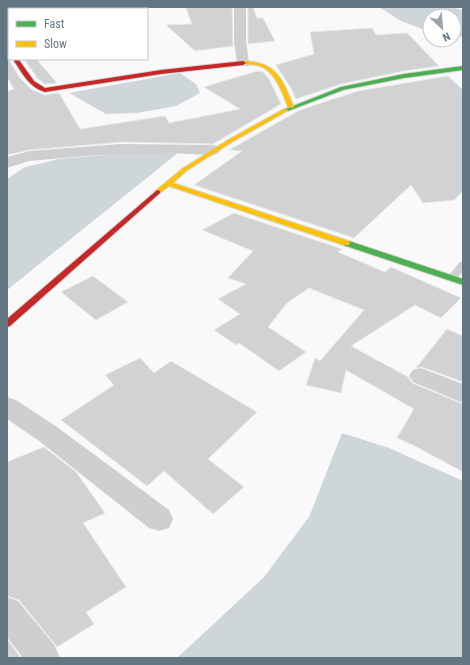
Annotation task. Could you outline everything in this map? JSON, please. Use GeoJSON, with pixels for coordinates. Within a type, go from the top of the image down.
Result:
{"type":"FeatureCollection","features":[{"type":"Feature","properties":{"kind":"street"},"geometry":{"type":"LineString","coordinates":[[239,7],[240,40],[243,63]]}},
{"type":"Feature","properties":{"kind":"street"},"geometry":{"type":"LineString","coordinates":[[17,61],[34,86],[40,90],[161,72],[243,63],[260,64],[269,68],[283,89],[291,107]]}},
{"type":"Feature","properties":{"kind":"street"},"geometry":{"type":"LineString","coordinates":[[7,324],[170,184],[184,170],[213,150],[291,107],[329,92],[368,82],[463,68]]}},
{"type":"Feature","properties":{"kind":"street"},"geometry":{"type":"LineString","coordinates":[[7,163],[17,158],[29,156],[101,150],[152,148],[213,150]]}},
{"type":"Feature","properties":{"kind":"street"},"geometry":{"type":"LineString","coordinates":[[170,184],[463,282]]}},
{"type":"Feature","properties":{"kind":"street"},"geometry":{"type":"LineString","coordinates":[[420,376],[463,394]]}},
{"type":"Feature","properties":{"kind":"street"},"geometry":{"type":"LineString","coordinates":[[7,406],[48,434],[159,519]]}},
{"type":"Feature","properties":{"kind":"street"},"geometry":{"type":"LineString","coordinates":[[7,612],[43,658]]}},
{"type":"Feature","properties":{"kind":"lane"},"geometry":{"type":"LineString","coordinates":[[452,278],[463,264]]}},
{"type":"Feature","properties":{"kind":"shaded area"},"geometry":{"type":"Polygon","coordinates":[[[69,7],[143,7],[143,8],[69,7]]]}},
{"type":"Feature","properties":{"kind":"shaded area"},"geometry":{"type":"Polygon","coordinates":[[[379,7],[455,8],[422,8],[422,29],[401,21],[379,7]]]}},
{"type":"Feature","properties":{"kind":"shaded area"},"geometry":{"type":"Polygon","coordinates":[[[462,10],[463,10],[462,37],[462,10]]]}},
{"type":"Feature","properties":{"kind":"shaded area"},"geometry":{"type":"Polygon","coordinates":[[[180,73],[196,84],[200,93],[176,106],[137,113],[106,114],[69,93],[180,73]]]}},
{"type":"Feature","properties":{"kind":"shaded area"},"geometry":{"type":"Polygon","coordinates":[[[136,152],[178,153],[7,290],[7,179],[25,167],[59,159],[136,152]]]}},
{"type":"Feature","properties":{"kind":"shaded area"},"geometry":{"type":"Polygon","coordinates":[[[342,433],[389,448],[463,481],[463,658],[177,658],[264,577],[309,517],[342,433]]]}},
{"type":"Feature","properties":{"kind":"building"},"geometry":{"type":"Polygon","coordinates":[[[232,7],[233,46],[195,51],[166,25],[192,24],[186,8],[232,7]]]}},
{"type":"Feature","properties":{"kind":"building"},"geometry":{"type":"Polygon","coordinates":[[[246,7],[253,7],[257,18],[263,18],[275,41],[248,44],[248,9],[246,7]]]}},
{"type":"Feature","properties":{"kind":"building"},"geometry":{"type":"Polygon","coordinates":[[[372,28],[376,35],[407,33],[439,66],[404,71],[341,84],[296,99],[291,88],[276,65],[314,54],[310,32],[372,28]]]}},
{"type":"Feature","properties":{"kind":"building"},"geometry":{"type":"Polygon","coordinates":[[[8,59],[20,78],[32,90],[45,95],[59,93],[80,129],[165,116],[169,123],[240,109],[204,87],[257,71],[263,72],[269,79],[281,104],[213,144],[123,142],[29,150],[7,155],[7,91],[14,89],[7,77],[8,59]]]}},
{"type":"Feature","properties":{"kind":"building"},"geometry":{"type":"Polygon","coordinates":[[[25,60],[37,60],[57,83],[45,84],[38,79],[25,60]]]}},
{"type":"Feature","properties":{"kind":"building"},"geometry":{"type":"Polygon","coordinates":[[[448,76],[463,90],[463,191],[454,200],[423,203],[411,185],[354,238],[194,185],[242,151],[229,150],[298,111],[358,91],[448,76]]]}},
{"type":"Feature","properties":{"kind":"building"},"geometry":{"type":"Polygon","coordinates":[[[234,213],[342,249],[338,252],[385,272],[391,267],[461,298],[441,318],[415,305],[351,346],[408,377],[412,383],[463,404],[463,472],[397,438],[414,409],[346,370],[341,393],[306,385],[315,358],[320,361],[364,310],[309,288],[287,303],[268,327],[306,352],[279,371],[239,343],[236,345],[214,330],[240,314],[218,299],[246,284],[228,278],[253,251],[202,230],[234,213]]]}},
{"type":"Feature","properties":{"kind":"building"},"geometry":{"type":"Polygon","coordinates":[[[93,276],[128,302],[96,320],[61,292],[93,276]]]}},
{"type":"Feature","properties":{"kind":"building"},"geometry":{"type":"Polygon","coordinates":[[[447,329],[463,336],[463,382],[422,367],[416,368],[447,329]]]}},
{"type":"Feature","properties":{"kind":"building"},"geometry":{"type":"Polygon","coordinates":[[[140,358],[154,373],[171,361],[257,412],[208,459],[244,487],[213,514],[164,471],[147,486],[61,420],[114,385],[105,375],[140,358]]]}},
{"type":"Feature","properties":{"kind":"building"},"geometry":{"type":"Polygon","coordinates":[[[44,447],[76,472],[105,513],[83,523],[126,587],[86,612],[94,624],[57,647],[19,600],[7,596],[7,462],[44,447]]]}},
{"type":"Feature","properties":{"kind":"building"},"geometry":{"type":"Polygon","coordinates":[[[7,639],[21,658],[7,658],[7,639]]]}},
{"type":"Feature","properties":{"kind":"traffic: fast"},"geometry":{"type":"LineString","coordinates":[[286,110],[341,89],[404,76],[463,68]]}},
{"type":"Feature","properties":{"kind":"traffic: fast"},"geometry":{"type":"LineString","coordinates":[[346,243],[463,282]]}},
{"type":"Feature","properties":{"kind":"traffic: slow"},"geometry":{"type":"LineString","coordinates":[[243,63],[253,63],[266,66],[275,75],[291,107]]}},
{"type":"Feature","properties":{"kind":"traffic: slow"},"geometry":{"type":"LineString","coordinates":[[158,192],[184,170],[230,141],[286,110]]}},
{"type":"Feature","properties":{"kind":"traffic: slow"},"geometry":{"type":"LineString","coordinates":[[170,184],[346,243]]}},
{"type":"Feature","properties":{"kind":"traffic: jam"},"geometry":{"type":"LineString","coordinates":[[17,61],[25,75],[32,83],[35,86],[45,90],[161,72],[243,63]]}},
{"type":"Feature","properties":{"kind":"traffic: jam"},"geometry":{"type":"LineString","coordinates":[[7,324],[158,192]]}}]}
